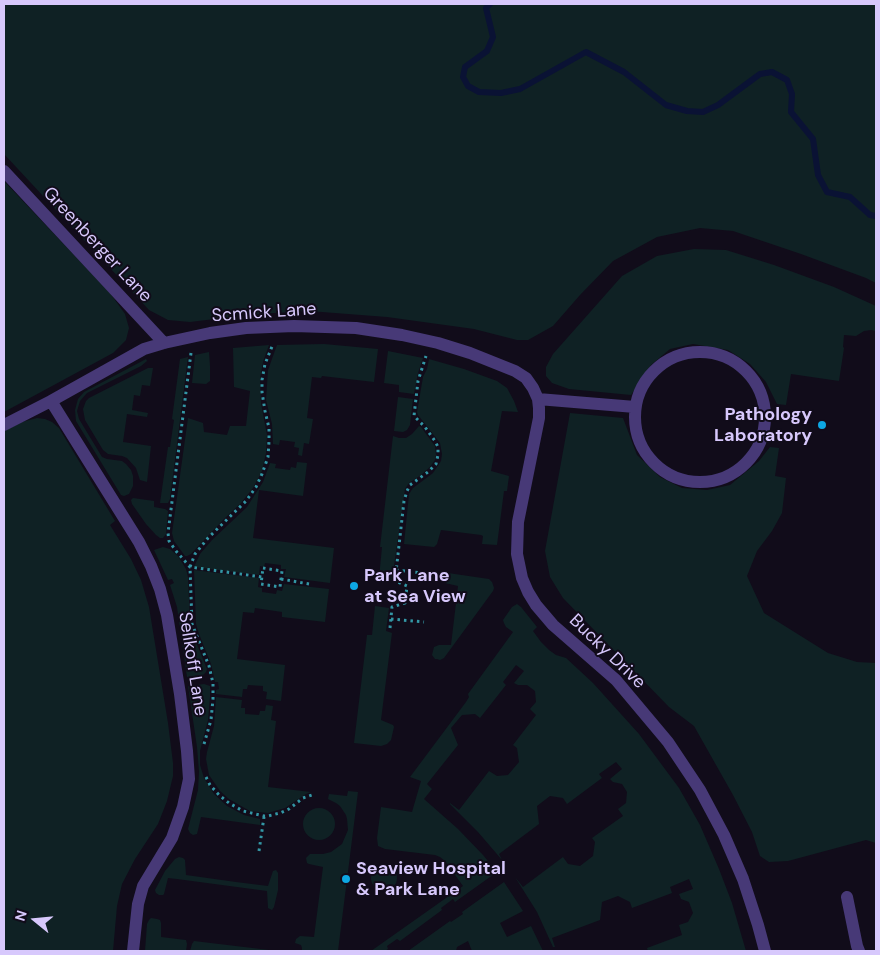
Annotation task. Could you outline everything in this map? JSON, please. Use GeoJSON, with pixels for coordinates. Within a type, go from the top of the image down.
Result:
{"type":"FeatureCollection","features":[{"type":"Feature","properties":{"kind":"lane","name":"Greenberger Lane"},"geometry":{"type":"LineString","coordinates":[[4,172],[164,343]]}},
{"type":"Feature","properties":{"kind":"lane","name":"Scmick Lane"},"geometry":{"type":"LineString","coordinates":[[4,425],[144,349],[164,343],[246,328],[294,326],[356,328],[429,341],[470,353],[515,371],[526,378],[536,394]]}},
{"type":"Feature","properties":{"kind":"lane"},"geometry":{"type":"LineString","coordinates":[[706,352],[720,354],[733,360],[745,369],[754,380],[761,394],[765,408],[765,423],[762,437],[756,450],[747,462],[735,472],[707,482],[692,482],[678,478],[665,471],[653,462],[644,451],[638,437],[635,408],[645,381],[665,361],[678,355],[706,352]]}},
{"type":"Feature","properties":{"kind":"lane"},"geometry":{"type":"LineString","coordinates":[[536,394],[635,408]]}},
{"type":"Feature","properties":{"kind":"lane","name":"Bucky Drive"},"geometry":{"type":"LineString","coordinates":[[536,394],[539,418],[518,522],[517,554],[522,578],[536,605],[553,625],[616,680],[668,742],[700,790],[724,835],[743,879],[758,925],[764,951]]}},
{"type":"Feature","properties":{"kind":"lane","name":"Selikoff Lane"},"geometry":{"type":"LineString","coordinates":[[51,401],[139,542],[151,566],[167,615],[180,694],[187,751],[188,779],[183,807],[172,838],[143,886],[138,904],[133,951]]}},
{"type":"Feature","properties":{"kind":"lane"},"geometry":{"type":"LineString","coordinates":[[847,898],[859,951]]}},
{"type":"Feature","properties":{"kind":"path"},"geometry":{"type":"LineString","coordinates":[[204,746],[211,720],[212,683],[209,666],[192,624],[190,567],[195,554],[213,532],[246,501],[262,474],[268,457],[269,441],[262,380],[265,364],[274,341]]}},
{"type":"Feature","properties":{"kind":"path"},"geometry":{"type":"LineString","coordinates":[[191,352],[168,533],[169,541],[190,567],[262,577]]}},
{"type":"Feature","properties":{"kind":"path"},"geometry":{"type":"LineString","coordinates":[[390,628],[392,607],[406,603],[407,586],[395,581],[406,491],[410,485],[436,464],[438,455],[438,447],[435,441],[414,416],[418,381],[426,356]]}},
{"type":"Feature","properties":{"kind":"path"},"geometry":{"type":"LineString","coordinates":[[263,568],[282,571],[281,580],[280,587],[261,584],[263,568]]}},
{"type":"Feature","properties":{"kind":"path"},"geometry":{"type":"LineString","coordinates":[[396,570],[430,574]]}},
{"type":"Feature","properties":{"kind":"path"},"geometry":{"type":"LineString","coordinates":[[281,580],[309,584]]}},
{"type":"Feature","properties":{"kind":"path"},"geometry":{"type":"LineString","coordinates":[[391,618],[424,622]]}},
{"type":"Feature","properties":{"kind":"path"},"geometry":{"type":"LineString","coordinates":[[205,774],[210,785],[229,803],[243,811],[264,816],[280,813],[289,809],[303,798],[312,796]]}},
{"type":"Feature","properties":{"kind":"path"},"geometry":{"type":"LineString","coordinates":[[259,851],[264,816]]}},
{"type":"Feature","properties":{"kind":"shaded area"},"geometry":{"type":"Polygon","coordinates":[[[4,4],[876,4],[876,283],[801,254],[733,231],[700,228],[657,237],[613,261],[553,326],[528,340],[517,340],[474,329],[387,317],[309,311],[257,314],[250,309],[237,310],[231,317],[190,322],[168,320],[149,310],[4,154],[4,4]]]}},
{"type":"Feature","properties":{"kind":"shaded area"},"geometry":{"type":"Polygon","coordinates":[[[4,181],[110,293],[125,314],[129,328],[126,340],[113,353],[4,412],[4,181]]]}},
{"type":"Feature","properties":{"kind":"shaded area"},"geometry":{"type":"Polygon","coordinates":[[[694,249],[726,250],[834,287],[876,306],[876,331],[864,331],[856,336],[844,335],[839,381],[791,374],[786,405],[777,404],[766,382],[750,364],[728,350],[693,344],[670,349],[651,365],[631,395],[569,389],[552,383],[546,376],[546,367],[553,354],[622,276],[657,256],[694,249]]]}},
{"type":"Feature","properties":{"kind":"shaded area"},"geometry":{"type":"Polygon","coordinates":[[[324,344],[378,349],[374,382],[322,376],[321,378],[312,377],[307,418],[313,419],[309,444],[304,443],[302,456],[298,455],[299,448],[294,447],[295,442],[280,440],[279,445],[273,444],[272,424],[266,400],[268,370],[277,345],[324,344]]]}},
{"type":"Feature","properties":{"kind":"shaded area"},"geometry":{"type":"Polygon","coordinates":[[[269,345],[260,379],[261,403],[267,435],[262,471],[253,488],[241,503],[191,554],[185,556],[174,541],[172,533],[188,418],[203,423],[204,432],[227,435],[230,426],[246,426],[250,391],[234,387],[233,348],[269,345]]]}},
{"type":"Feature","properties":{"kind":"shaded area"},"geometry":{"type":"Polygon","coordinates":[[[388,351],[423,358],[414,394],[399,392],[399,385],[384,383],[388,351]]]}},
{"type":"Feature","properties":{"kind":"shaded area"},"geometry":{"type":"Polygon","coordinates":[[[209,352],[210,381],[206,384],[192,383],[195,355],[209,352]]]}},
{"type":"Feature","properties":{"kind":"shaded area"},"geometry":{"type":"Polygon","coordinates":[[[188,357],[170,499],[168,503],[160,503],[174,420],[172,419],[180,359],[188,357]]]}},
{"type":"Feature","properties":{"kind":"shaded area"},"geometry":{"type":"Polygon","coordinates":[[[146,359],[147,361],[141,366],[87,393],[80,401],[77,411],[79,419],[102,457],[122,461],[131,470],[133,486],[129,494],[124,496],[121,495],[76,421],[75,410],[78,399],[84,392],[146,359]]]}},
{"type":"Feature","properties":{"kind":"shaded area"},"geometry":{"type":"Polygon","coordinates":[[[429,359],[497,381],[507,388],[514,401],[518,412],[502,411],[491,471],[509,476],[507,491],[504,491],[497,545],[482,544],[483,536],[481,535],[441,530],[437,544],[434,547],[404,544],[409,494],[413,488],[433,473],[441,461],[442,454],[440,443],[417,412],[423,377],[429,359]]]}},
{"type":"Feature","properties":{"kind":"shaded area"},"geometry":{"type":"Polygon","coordinates":[[[148,368],[153,368],[150,386],[142,385],[140,396],[134,395],[132,410],[148,413],[147,417],[127,414],[123,442],[151,446],[147,482],[140,480],[136,468],[127,458],[108,454],[103,450],[85,420],[83,409],[89,398],[148,368]]]}},
{"type":"Feature","properties":{"kind":"shaded area"},"geometry":{"type":"Polygon","coordinates":[[[398,397],[413,399],[410,425],[403,432],[394,431],[398,397]]]}},
{"type":"Feature","properties":{"kind":"shaded area"},"geometry":{"type":"Polygon","coordinates":[[[570,413],[623,418],[637,455],[660,477],[682,488],[707,490],[730,485],[759,461],[770,447],[779,448],[775,476],[786,478],[782,513],[772,531],[757,551],[747,576],[764,613],[828,653],[857,662],[876,663],[876,843],[866,840],[788,861],[769,862],[760,856],[752,832],[694,726],[669,707],[563,598],[550,577],[545,551],[570,413]]]}},
{"type":"Feature","properties":{"kind":"shaded area"},"geometry":{"type":"Polygon","coordinates":[[[37,418],[52,422],[59,428],[115,521],[110,525],[131,559],[141,580],[149,607],[168,723],[173,776],[167,801],[158,824],[135,859],[122,884],[117,906],[113,951],[4,951],[4,431],[22,422],[37,418]]]}},
{"type":"Feature","properties":{"kind":"shaded area"},"geometry":{"type":"Polygon","coordinates":[[[419,426],[435,446],[435,460],[430,467],[409,483],[405,489],[392,580],[390,580],[390,576],[384,575],[383,579],[379,578],[382,547],[380,547],[393,436],[406,438],[419,426]]]}},
{"type":"Feature","properties":{"kind":"shaded area"},"geometry":{"type":"Polygon","coordinates":[[[297,462],[307,463],[303,496],[259,490],[253,538],[334,548],[330,583],[284,577],[286,569],[281,569],[281,565],[265,563],[264,567],[260,566],[259,575],[194,567],[200,554],[212,540],[247,507],[263,482],[270,463],[276,464],[275,468],[290,470],[291,467],[296,468],[297,462]]]}},
{"type":"Feature","properties":{"kind":"shaded area"},"geometry":{"type":"Polygon","coordinates":[[[133,498],[154,501],[154,507],[168,511],[166,534],[163,538],[156,535],[146,524],[132,504],[131,500],[133,498]]]}},
{"type":"Feature","properties":{"kind":"shaded area"},"geometry":{"type":"Polygon","coordinates":[[[163,547],[170,549],[178,556],[186,569],[190,621],[194,637],[207,669],[203,675],[187,677],[177,607],[170,585],[174,583],[172,579],[168,580],[154,550],[163,547]]]}},
{"type":"Feature","properties":{"kind":"shaded area"},"geometry":{"type":"Polygon","coordinates":[[[194,570],[259,578],[258,587],[262,588],[262,592],[276,594],[277,590],[282,591],[284,584],[329,589],[325,622],[282,617],[282,612],[255,608],[254,613],[243,612],[237,659],[285,665],[281,701],[266,699],[267,692],[263,691],[263,686],[248,685],[247,689],[243,689],[242,697],[216,694],[216,690],[219,689],[218,682],[215,682],[211,664],[196,624],[194,570]]]}},
{"type":"Feature","properties":{"kind":"shaded area"},"geometry":{"type":"Polygon","coordinates":[[[448,573],[489,579],[494,588],[444,658],[440,660],[435,659],[432,655],[434,647],[451,645],[458,586],[445,583],[441,579],[443,575],[448,573]]]}},
{"type":"Feature","properties":{"kind":"shaded area"},"geometry":{"type":"Polygon","coordinates":[[[517,604],[537,627],[533,631],[541,642],[556,655],[566,658],[593,683],[639,734],[679,788],[700,825],[719,869],[732,903],[746,951],[648,951],[647,948],[682,935],[679,925],[688,922],[693,913],[689,902],[681,899],[679,894],[693,889],[689,879],[670,887],[672,893],[632,908],[630,902],[618,896],[602,902],[600,920],[552,938],[555,947],[553,947],[537,912],[515,877],[523,887],[563,857],[568,864],[580,866],[593,856],[595,842],[592,838],[623,816],[618,809],[626,803],[627,792],[622,784],[613,782],[610,779],[622,769],[616,762],[599,774],[602,778],[567,804],[563,798],[550,796],[537,806],[539,824],[499,854],[502,860],[450,804],[459,810],[489,771],[497,776],[508,775],[519,762],[517,748],[513,745],[536,715],[530,709],[536,702],[535,691],[527,685],[514,683],[524,671],[516,665],[503,682],[506,685],[480,718],[475,714],[462,715],[451,728],[458,745],[427,784],[432,789],[424,799],[458,829],[497,872],[455,902],[453,899],[441,908],[442,910],[400,941],[397,939],[387,946],[388,949],[385,951],[371,951],[463,886],[440,857],[385,849],[378,846],[377,838],[381,807],[412,812],[421,781],[410,777],[466,702],[469,697],[468,694],[513,632],[506,627],[503,620],[512,607],[517,604]]]}},
{"type":"Feature","properties":{"kind":"shaded area"},"geometry":{"type":"Polygon","coordinates":[[[375,606],[389,608],[386,631],[392,633],[381,720],[394,727],[391,740],[381,746],[354,743],[367,635],[372,635],[375,606]]]}},
{"type":"Feature","properties":{"kind":"shaded area"},"geometry":{"type":"Polygon","coordinates":[[[204,684],[210,686],[210,697],[208,720],[200,751],[200,765],[204,778],[214,794],[227,806],[244,815],[260,819],[260,825],[201,817],[197,834],[193,835],[188,829],[198,790],[199,772],[188,686],[204,684]]]}},
{"type":"Feature","properties":{"kind":"shaded area"},"geometry":{"type":"Polygon","coordinates":[[[216,697],[242,700],[241,708],[245,708],[245,714],[259,715],[260,711],[265,711],[266,705],[273,706],[271,720],[276,721],[268,787],[311,792],[285,808],[268,813],[250,811],[229,799],[220,791],[209,775],[206,759],[214,726],[216,697]]]}},
{"type":"Feature","properties":{"kind":"shaded area"},"geometry":{"type":"Polygon","coordinates":[[[348,791],[358,792],[338,951],[302,951],[301,945],[295,943],[296,939],[300,936],[314,937],[323,867],[307,863],[306,858],[310,854],[331,852],[342,844],[348,830],[346,815],[340,806],[328,799],[329,794],[347,796],[348,791]]]}},
{"type":"Feature","properties":{"kind":"shaded area"},"geometry":{"type":"Polygon","coordinates":[[[319,808],[325,809],[330,813],[334,818],[334,830],[330,835],[325,839],[319,840],[313,839],[308,835],[304,830],[303,824],[304,818],[308,813],[313,809],[319,808]]]}},
{"type":"Feature","properties":{"kind":"shaded area"},"geometry":{"type":"Polygon","coordinates":[[[179,857],[185,860],[186,875],[236,882],[268,886],[273,871],[276,870],[278,873],[278,890],[274,907],[272,910],[268,908],[267,891],[168,878],[164,894],[159,895],[155,890],[165,871],[179,857]]]}},
{"type":"Feature","properties":{"kind":"shaded area"},"geometry":{"type":"Polygon","coordinates":[[[384,865],[393,869],[397,878],[393,887],[384,891],[375,887],[371,878],[375,869],[384,865]]]}},
{"type":"Feature","properties":{"kind":"shaded area"},"geometry":{"type":"Polygon","coordinates":[[[504,882],[523,911],[500,923],[507,937],[531,926],[543,951],[472,951],[468,941],[457,947],[456,951],[408,951],[463,914],[462,912],[504,882]]]}},
{"type":"Feature","properties":{"kind":"shaded area"},"geometry":{"type":"Polygon","coordinates":[[[151,918],[160,920],[161,937],[186,940],[186,951],[145,951],[147,924],[151,918]]]}},
{"type":"Feature","properties":{"kind":"shaded area"},"geometry":{"type":"Polygon","coordinates":[[[194,941],[279,951],[190,951],[194,941]]]}},
{"type":"Feature","properties":{"kind":"waterway"},"geometry":{"type":"LineString","coordinates":[[490,4],[486,8],[493,37],[487,51],[465,67],[463,77],[468,86],[479,92],[501,93],[520,89],[586,52],[624,72],[666,105],[687,111],[703,112],[718,105],[760,74],[772,72],[787,80],[792,94],[791,112],[813,139],[818,175],[827,192],[850,197],[870,215],[876,216]]}},
{"type":"Feature","properties":{"kind":"place","name":"Pathology Laboratory"},"geometry":{"type":"Point","coordinates":[822,425]}},
{"type":"Feature","properties":{"kind":"place","name":"Park Lane at Sea View"},"geometry":{"type":"Point","coordinates":[354,586]}},
{"type":"Feature","properties":{"kind":"place","name":"Seaview Hospital & Park Lane"},"geometry":{"type":"Point","coordinates":[346,879]}}]}
